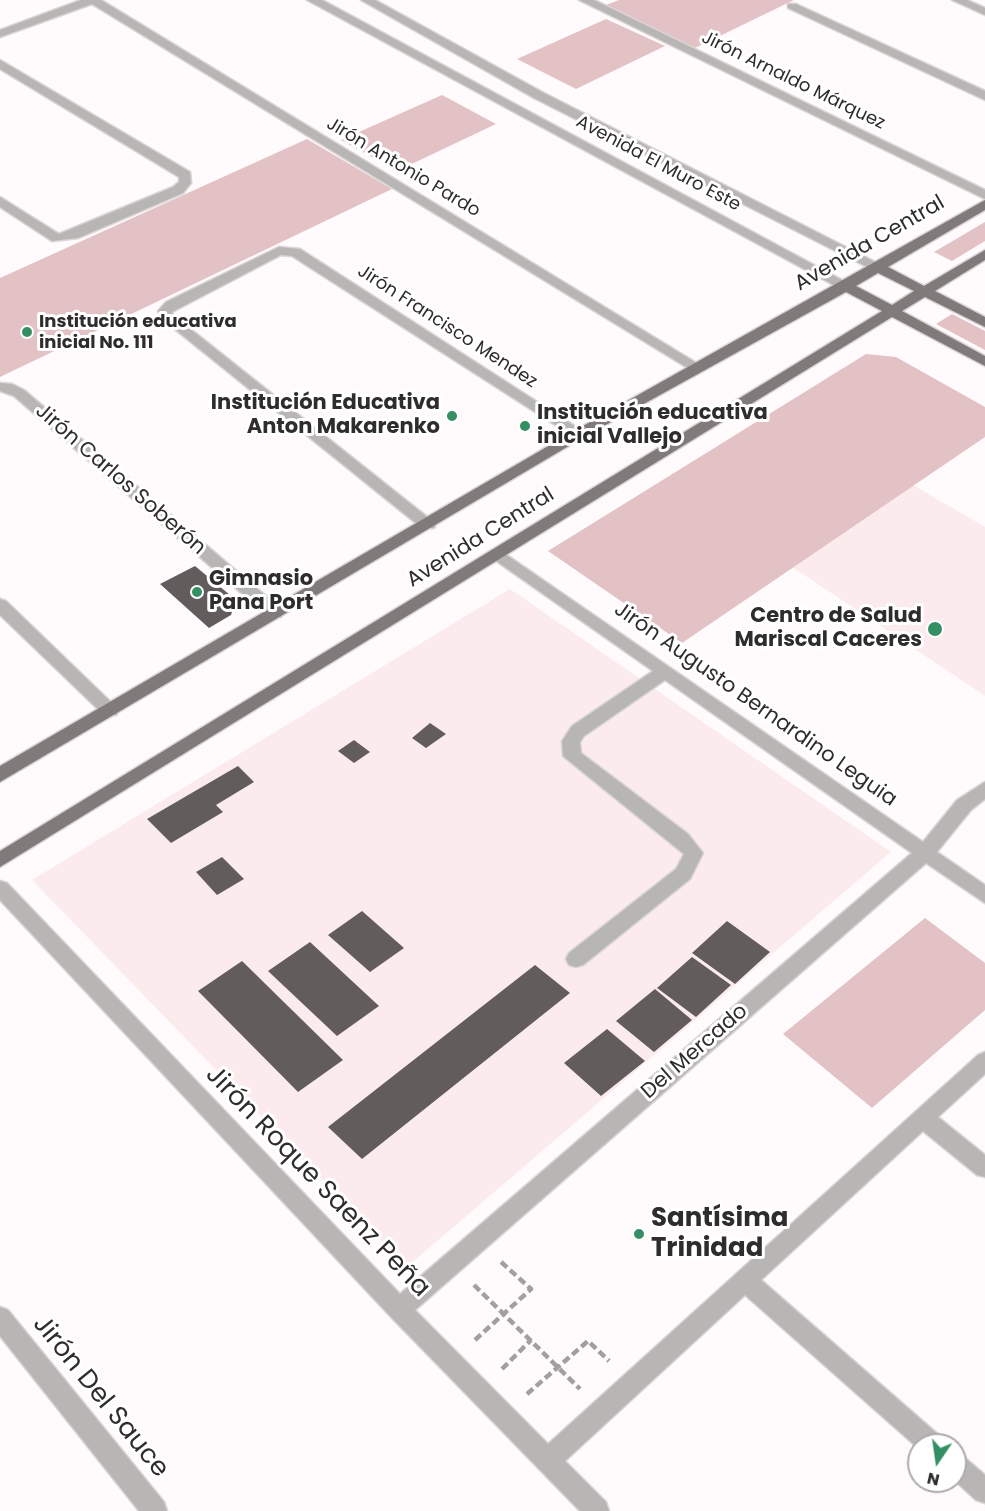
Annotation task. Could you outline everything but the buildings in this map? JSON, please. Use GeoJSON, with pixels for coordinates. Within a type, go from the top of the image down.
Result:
{"type":"FeatureCollection","features":[{"type":"Feature","properties":{"kind":"main road","name":"Avenida Central"},"geometry":{"type":"LineString","coordinates":[[0,775],[579,434],[696,367],[846,286],[985,204]]}},
{"type":"Feature","properties":{"kind":"main road","name":"Avenida Central"},"geometry":{"type":"LineString","coordinates":[[0,860],[985,254]]}},
{"type":"Feature","properties":{"kind":"main road","name":"Avenida El Muro Este"},"geometry":{"type":"LineString","coordinates":[[878,267],[985,323]]}},
{"type":"Feature","properties":{"kind":"main road","name":"Avenida El Muro Este"},"geometry":{"type":"LineString","coordinates":[[846,286],[985,362]]}},
{"type":"Feature","properties":{"kind":"street"},"geometry":{"type":"LineString","coordinates":[[0,34],[92,0]]}},
{"type":"Feature","properties":{"kind":"street","name":"Jirón Antonio Pardo"},"geometry":{"type":"LineString","coordinates":[[92,0],[696,367]]}},
{"type":"Feature","properties":{"kind":"street","name":"Avenida El Muro Este"},"geometry":{"type":"LineString","coordinates":[[313,0],[846,286]]}},
{"type":"Feature","properties":{"kind":"street","name":"Avenida El Muro Este"},"geometry":{"type":"LineString","coordinates":[[367,0],[525,87],[878,267]]}},
{"type":"Feature","properties":{"kind":"street","name":"Jirón Arnaldo Márquez"},"geometry":{"type":"LineString","coordinates":[[585,0],[985,195]]}},
{"type":"Feature","properties":{"kind":"street"},"geometry":{"type":"LineString","coordinates":[[806,0],[792,6],[985,96]]}},
{"type":"Feature","properties":{"kind":"street"},"geometry":{"type":"LineString","coordinates":[[958,0],[985,12]]}},
{"type":"Feature","properties":{"kind":"street"},"geometry":{"type":"LineString","coordinates":[[0,64],[185,175],[185,183],[178,190],[73,235],[57,238],[0,201]]}},
{"type":"Feature","properties":{"kind":"street"},"geometry":{"type":"LineString","coordinates":[[496,100],[525,87]]}},
{"type":"Feature","properties":{"kind":"street","name":"Jirón Francisco Mendez"},"geometry":{"type":"LineString","coordinates":[[428,524],[168,318],[165,312],[171,305],[279,251],[295,252],[579,434]]}},
{"type":"Feature","properties":{"kind":"street","name":"Jirón Carlos Soberón"},"geometry":{"type":"LineString","coordinates":[[0,387],[7,387],[19,393],[275,613]]}},
{"type":"Feature","properties":{"kind":"street","name":"Jirón Augusto Bernardino Leguia"},"geometry":{"type":"LineString","coordinates":[[498,554],[985,895]]}},
{"type":"Feature","properties":{"kind":"street"},"geometry":{"type":"LineString","coordinates":[[0,605],[110,711]]}},
{"type":"Feature","properties":{"kind":"street"},"geometry":{"type":"LineString","coordinates":[[576,958],[683,874],[694,853],[681,839],[572,756],[571,741],[578,731],[666,671]]}},
{"type":"Feature","properties":{"kind":"street","name":"Del Mercado"},"geometry":{"type":"LineString","coordinates":[[399,1309],[926,852],[964,805],[985,789]]}},
{"type":"Feature","properties":{"kind":"street","name":"Jirón Roque Saenz Peña"},"geometry":{"type":"LineString","coordinates":[[0,888],[399,1309],[597,1511]]}},
{"type":"Feature","properties":{"kind":"street"},"geometry":{"type":"LineString","coordinates":[[548,1460],[985,1061]]}},
{"type":"Feature","properties":{"kind":"street"},"geometry":{"type":"LineString","coordinates":[[924,1119],[985,1168]]}},
{"type":"Feature","properties":{"kind":"street"},"geometry":{"type":"LineString","coordinates":[[744,1279],[918,1433]]}},
{"type":"Feature","properties":{"kind":"street","name":"Jirón Del Sauce"},"geometry":{"type":"LineString","coordinates":[[0,1318],[155,1511]]}},
{"type":"Feature","properties":{"kind":"street"},"geometry":{"type":"LineString","coordinates":[[967,1475],[985,1491]]}},
{"type":"Feature","properties":{"kind":"path"},"geometry":{"type":"LineString","coordinates":[[469,1345],[531,1289],[498,1259]]}},
{"type":"Feature","properties":{"kind":"path"},"geometry":{"type":"LineString","coordinates":[[471,1281],[583,1391]]}},
{"type":"Feature","properties":{"kind":"path"},"geometry":{"type":"LineString","coordinates":[[498,1373],[531,1340]]}},
{"type":"Feature","properties":{"kind":"path"},"geometry":{"type":"LineString","coordinates":[[522,1398],[588,1341],[612,1363]]}},
{"type":"Feature","properties":{"kind":"shaded area"},"geometry":{"type":"Polygon","coordinates":[[[619,0],[794,0],[695,48],[606,5],[619,0]]]}},
{"type":"Feature","properties":{"kind":"shaded area"},"geometry":{"type":"Polygon","coordinates":[[[606,19],[665,46],[576,89],[517,59],[606,19]]]}},
{"type":"Feature","properties":{"kind":"shaded area"},"geometry":{"type":"Polygon","coordinates":[[[442,95],[496,124],[397,171],[341,140],[442,95]]]}},
{"type":"Feature","properties":{"kind":"shaded area"},"geometry":{"type":"Polygon","coordinates":[[[307,139],[392,189],[0,377],[0,278],[307,139]]]}},
{"type":"Feature","properties":{"kind":"shaded area"},"geometry":{"type":"Polygon","coordinates":[[[985,222],[985,241],[952,261],[934,252],[985,222]]]}},
{"type":"Feature","properties":{"kind":"shaded area"},"geometry":{"type":"Polygon","coordinates":[[[952,314],[985,331],[985,350],[936,324],[952,314]]]}},
{"type":"Feature","properties":{"kind":"shaded area"},"geometry":{"type":"Polygon","coordinates":[[[866,354],[896,357],[985,407],[985,437],[682,643],[548,551],[866,354]]]}},
{"type":"Feature","properties":{"kind":"shaded area","name":"Centro de Salud Mariscal Caceres"},"geometry":{"type":"Polygon","coordinates":[[[913,485],[985,527],[985,696],[791,566],[913,485]]]}},
{"type":"Feature","properties":{"kind":"shaded area"},"geometry":{"type":"Polygon","coordinates":[[[510,589],[891,852],[407,1267],[32,880],[510,589]]]}},
{"type":"Feature","properties":{"kind":"shaded area"},"geometry":{"type":"Polygon","coordinates":[[[925,918],[985,963],[985,1010],[872,1108],[783,1034],[925,918]]]}},
{"type":"Feature","properties":{"kind":"place","name":"Institución educativa inicial No. 111"},"geometry":{"type":"Point","coordinates":[27,332]}},
{"type":"Feature","properties":{"kind":"place","name":"Institución Educativa Anton Makarenko"},"geometry":{"type":"Point","coordinates":[452,416]}},
{"type":"Feature","properties":{"kind":"place","name":"Institución educativa inicial Vallejo"},"geometry":{"type":"Point","coordinates":[525,426]}},
{"type":"Feature","properties":{"kind":"place","name":"Gimnasio Pana Port"},"geometry":{"type":"Point","coordinates":[197,592]}},
{"type":"Feature","properties":{"kind":"place","name":"Centro de Salud Mariscal Caceres"},"geometry":{"type":"Point","coordinates":[935,629]}},
{"type":"Feature","properties":{"kind":"place","name":"Santísima Trinidad"},"geometry":{"type":"Point","coordinates":[639,1234]}}]}
